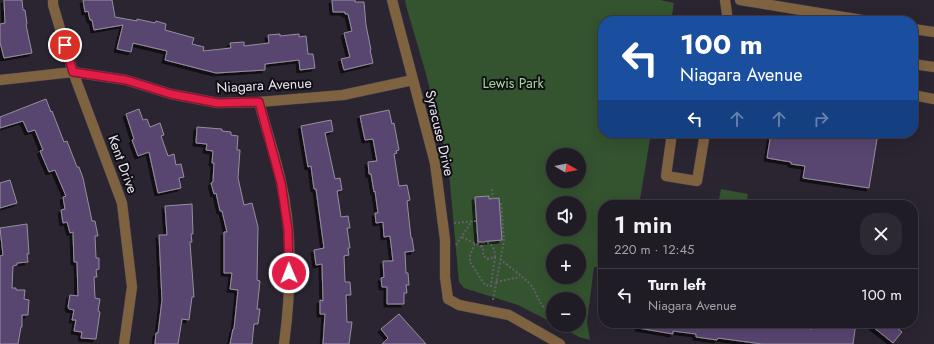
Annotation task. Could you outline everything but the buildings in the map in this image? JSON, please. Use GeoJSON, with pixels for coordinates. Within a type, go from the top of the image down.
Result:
{"type":"FeatureCollection","features":[{"type":"Feature","properties":{"kind":"street","name":"Kent Drive"},"geometry":{"type":"LineString","coordinates":[[53,0],[73,72],[122,203],[132,287],[124,344]]}},
{"type":"Feature","properties":{"kind":"street","name":"Syracuse Drive"},"geometry":{"type":"LineString","coordinates":[[392,0],[435,163],[445,240],[445,277],[448,299],[459,305],[491,312]]}},
{"type":"Feature","properties":{"kind":"street"},"geometry":{"type":"LineString","coordinates":[[725,0],[727,16]]}},
{"type":"Feature","properties":{"kind":"street"},"geometry":{"type":"LineString","coordinates":[[740,0],[790,4],[845,16]]}},
{"type":"Feature","properties":{"kind":"street"},"geometry":{"type":"LineString","coordinates":[[918,30],[934,32]]}},
{"type":"Feature","properties":{"kind":"street"},"geometry":{"type":"LineString","coordinates":[[918,65],[934,67]]}},
{"type":"Feature","properties":{"kind":"street","name":"Niagara Avenue"},"geometry":{"type":"LineString","coordinates":[[0,80],[73,72],[126,80],[171,94],[218,103],[259,102],[343,95],[413,80]]}},
{"type":"Feature","properties":{"kind":"street"},"geometry":{"type":"LineString","coordinates":[[918,96],[934,99]]}},
{"type":"Feature","properties":{"kind":"street"},"geometry":{"type":"LineString","coordinates":[[259,102],[281,183],[288,230],[287,320],[284,344]]}},
{"type":"Feature","properties":{"kind":"street"},"geometry":{"type":"LineString","coordinates":[[671,138],[666,176],[696,181],[704,138]]}},
{"type":"Feature","properties":{"kind":"street"},"geometry":{"type":"LineString","coordinates":[[491,312],[509,315],[560,344]]}},
{"type":"Feature","properties":{"kind":"path"},"geometry":{"type":"LineString","coordinates":[[492,189],[493,199]]}},
{"type":"Feature","properties":{"kind":"path"},"geometry":{"type":"LineString","coordinates":[[491,312],[504,240],[501,202]]}},
{"type":"Feature","properties":{"kind":"path"},"geometry":{"type":"LineString","coordinates":[[456,246],[472,221]]}},
{"type":"Feature","properties":{"kind":"path"},"geometry":{"type":"LineString","coordinates":[[443,224],[476,221]]}},
{"type":"Feature","properties":{"kind":"path"},"geometry":{"type":"LineString","coordinates":[[462,237],[482,247]]}},
{"type":"Feature","properties":{"kind":"path"},"geometry":{"type":"LineString","coordinates":[[483,242],[483,255],[487,259],[495,257]]}},
{"type":"Feature","properties":{"kind":"path"},"geometry":{"type":"LineString","coordinates":[[487,242],[491,244],[495,250],[491,286],[485,285],[470,262],[470,255],[475,244],[487,242]]}},
{"type":"Feature","properties":{"kind":"path"},"geometry":{"type":"LineString","coordinates":[[500,259],[530,285],[539,302],[546,309]]}},
{"type":"Feature","properties":{"kind":"path"},"geometry":{"type":"LineString","coordinates":[[496,282],[521,276]]}},
{"type":"Feature","properties":{"kind":"green space","name":"Lewis Park"},"geometry":{"type":"Polygon","coordinates":[[[405,0],[660,0],[674,3],[672,16],[598,16],[598,138],[650,138],[640,200],[598,200],[598,267],[594,267],[587,322],[590,340],[579,337],[570,332],[586,332],[586,292],[546,292],[546,319],[518,305],[464,288],[459,282],[448,162],[426,74],[405,0]]]}},
{"type":"Feature","properties":{"kind":"green space"},"geometry":{"type":"Polygon","coordinates":[[[721,189],[748,194],[747,200],[719,200],[721,189]]]}},
{"type":"Feature","properties":{"kind":"route"},"geometry":{"type":"LineString","coordinates":[[65,45],[73,72],[126,80],[171,94],[218,103],[259,102],[281,183],[288,230],[289,273]]}}]}
